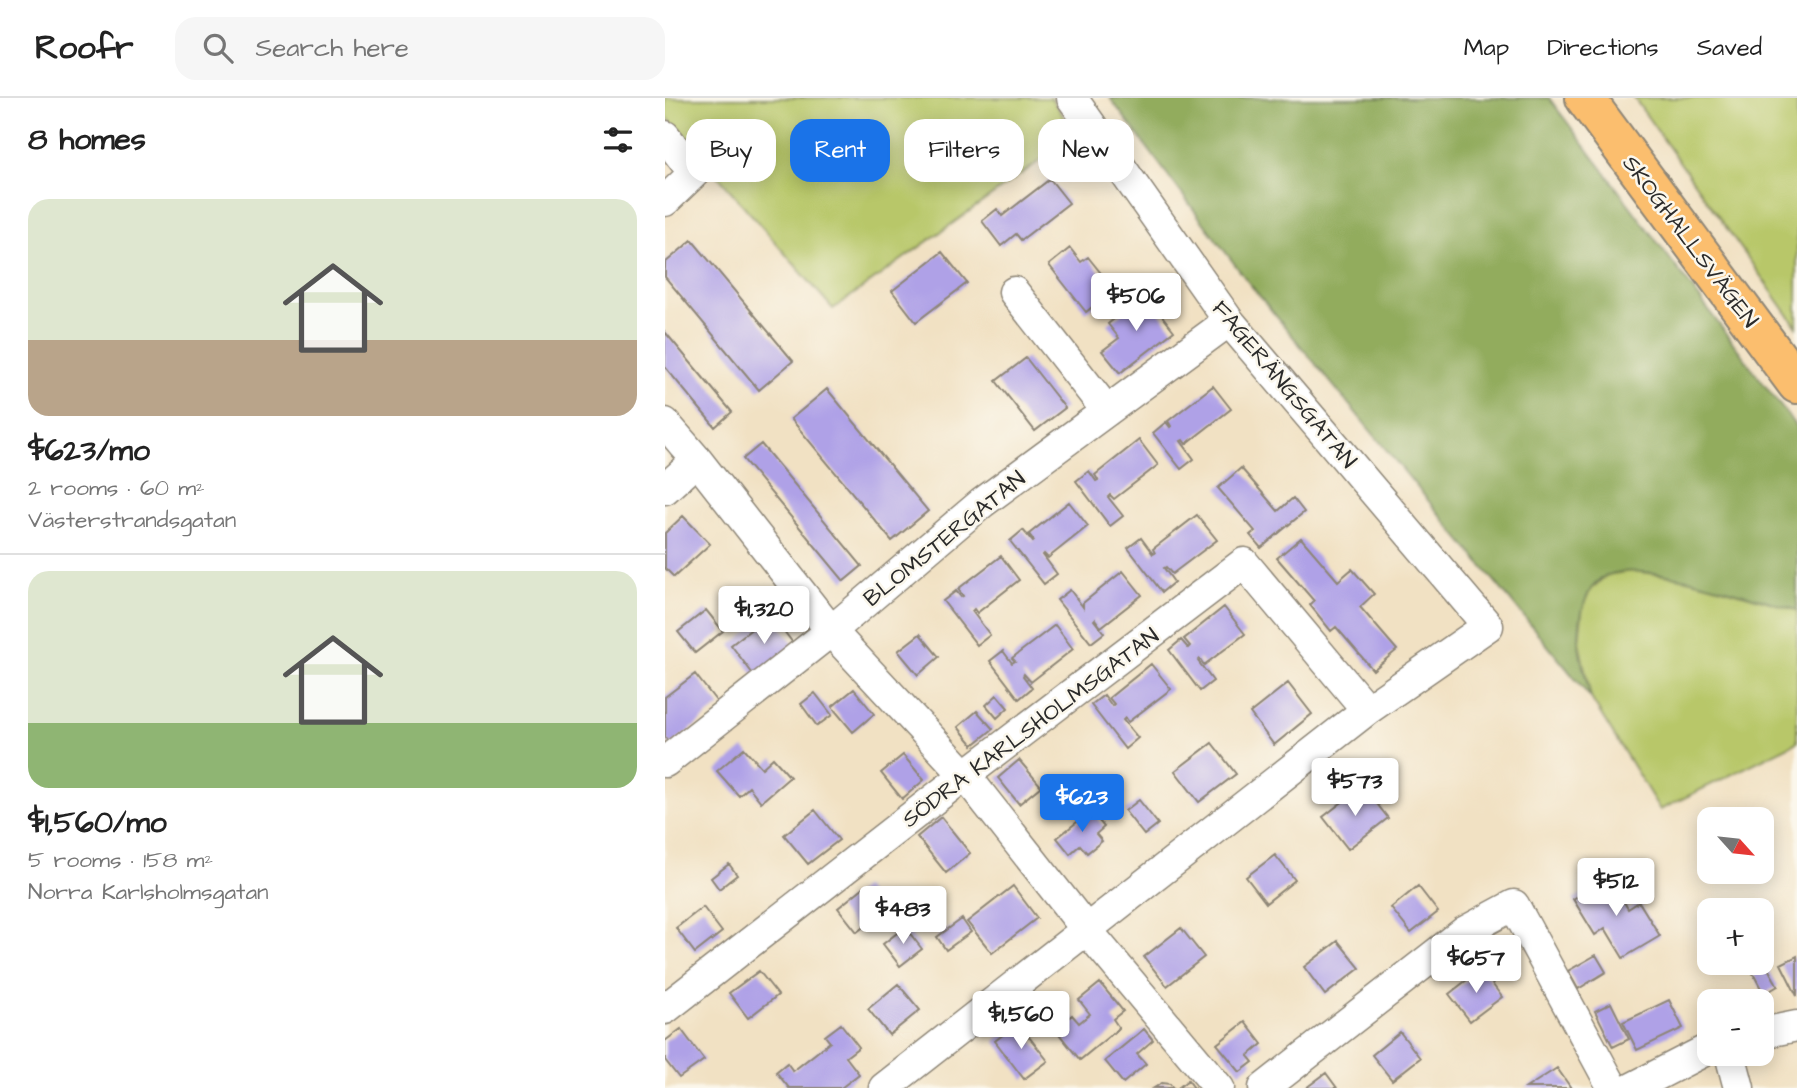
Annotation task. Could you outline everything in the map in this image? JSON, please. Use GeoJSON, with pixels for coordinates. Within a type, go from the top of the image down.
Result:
{"type":"FeatureCollection","features":[{"type":"Feature","properties":{"kind":"main road","name":"SKOGHALLSVÄGEN"},"geometry":{"type":"LineString","coordinates":[[1585,98],[1797,384]]}},
{"type":"Feature","properties":{"kind":"street","name":"FAGERÄNGSGATAN"},"geometry":{"type":"LineString","coordinates":[[1072,98],[1229,321],[1487,626],[1367,710]]}},
{"type":"Feature","properties":{"kind":"street"},"geometry":{"type":"LineString","coordinates":[[665,136],[694,173],[665,201]]}},
{"type":"Feature","properties":{"kind":"street"},"geometry":{"type":"LineString","coordinates":[[1014,292],[1107,411]]}},
{"type":"Feature","properties":{"kind":"street","name":"BLOMSTERGATAN"},"geometry":{"type":"LineString","coordinates":[[665,762],[831,631],[982,503],[1229,321]]}},
{"type":"Feature","properties":{"kind":"street"},"geometry":{"type":"LineString","coordinates":[[665,423],[831,631],[965,775],[1086,929],[1219,1088]]}},
{"type":"Feature","properties":{"kind":"street"},"geometry":{"type":"LineString","coordinates":[[665,489],[697,460]]}},
{"type":"Feature","properties":{"kind":"street","name":"SÖDRA KARLSHOLMSGATAN"},"geometry":{"type":"LineString","coordinates":[[665,1009],[965,775],[1244,563],[1367,710]]}},
{"type":"Feature","properties":{"kind":"street"},"geometry":{"type":"LineString","coordinates":[[884,1088],[1367,710]]}},
{"type":"Feature","properties":{"kind":"street"},"geometry":{"type":"LineString","coordinates":[[1264,1088],[1464,932],[1514,905],[1613,1088]]}},
{"type":"Feature","properties":{"kind":"street"},"geometry":{"type":"LineString","coordinates":[[1774,1034],[1796,1035]]}},
{"type":"Feature","properties":{"kind":"street"},"geometry":{"type":"LineString","coordinates":[[1632,1088],[1697,1055]]}},
{"type":"Feature","properties":{"kind":"street"},"geometry":{"type":"LineString","coordinates":[[1733,1066],[1739,1088]]}},
{"type":"Feature","properties":{"kind":"green space"},"geometry":{"type":"Polygon","coordinates":[[[665,98],[1051,98],[1065,119],[1038,119],[1038,162],[1024,172],[1024,119],[904,119],[904,182],[1010,182],[833,309],[723,182],[776,182],[776,119],[686,119],[686,139],[665,115],[665,98]]]}},
{"type":"Feature","properties":{"kind":"green space"},"geometry":{"type":"Polygon","coordinates":[[[1110,98],[1549,98],[1797,428],[1797,610],[1674,576],[1648,572],[1608,575],[1593,586],[1588,594],[1580,622],[1580,655],[1591,698],[1248,282],[1134,130],[1134,119],[1126,119],[1110,98]]]}},
{"type":"Feature","properties":{"kind":"green space"},"geometry":{"type":"Polygon","coordinates":[[[1634,98],[1797,98],[1797,327],[1634,98]]]}},
{"type":"Feature","properties":{"kind":"green space"},"geometry":{"type":"Polygon","coordinates":[[[1632,571],[1688,578],[1797,610],[1797,742],[1660,810],[1591,698],[1579,642],[1583,604],[1590,591],[1606,575],[1632,571]]]}},
{"type":"Feature","properties":{"kind":"building"},"geometry":{"type":"Polygon","coordinates":[[[1046,182],[1052,182],[1069,203],[1021,240],[1016,234],[1001,246],[982,221],[997,209],[1002,216],[1046,182]]]}},
{"type":"Feature","properties":{"kind":"building"},"geometry":{"type":"Polygon","coordinates":[[[692,240],[793,361],[759,390],[665,277],[665,263],[692,240]]]}},
{"type":"Feature","properties":{"kind":"building"},"geometry":{"type":"Polygon","coordinates":[[[1070,248],[1081,262],[1088,257],[1108,282],[1101,288],[1107,295],[1086,312],[1049,265],[1070,248]]]}},
{"type":"Feature","properties":{"kind":"building"},"geometry":{"type":"Polygon","coordinates":[[[942,252],[967,283],[916,322],[892,291],[942,252]]]}},
{"type":"Feature","properties":{"kind":"building"},"geometry":{"type":"Polygon","coordinates":[[[1145,294],[1174,331],[1120,373],[1102,351],[1119,338],[1108,324],[1145,294]]]}},
{"type":"Feature","properties":{"kind":"building"},"geometry":{"type":"Polygon","coordinates":[[[665,332],[732,412],[715,427],[665,367],[665,332]]]}},
{"type":"Feature","properties":{"kind":"building"},"geometry":{"type":"Polygon","coordinates":[[[1026,358],[1065,408],[1035,431],[996,381],[1026,358]]]}},
{"type":"Feature","properties":{"kind":"building"},"geometry":{"type":"Polygon","coordinates":[[[1213,386],[1231,409],[1186,444],[1181,441],[1194,459],[1181,469],[1153,433],[1166,422],[1170,427],[1168,421],[1213,386]]]}},
{"type":"Feature","properties":{"kind":"building"},"geometry":{"type":"Polygon","coordinates":[[[827,389],[928,511],[892,541],[791,419],[827,389]]]}},
{"type":"Feature","properties":{"kind":"building"},"geometry":{"type":"Polygon","coordinates":[[[1139,440],[1158,465],[1114,499],[1110,495],[1108,497],[1123,516],[1110,526],[1076,481],[1089,471],[1096,481],[1098,480],[1095,475],[1139,440]]]}},
{"type":"Feature","properties":{"kind":"building"},"geometry":{"type":"Polygon","coordinates":[[[761,444],[862,566],[844,581],[743,459],[761,444]]]}},
{"type":"Feature","properties":{"kind":"building"},"geometry":{"type":"Polygon","coordinates":[[[1241,468],[1278,511],[1293,498],[1304,512],[1261,548],[1250,535],[1255,531],[1218,488],[1241,468]]]}},
{"type":"Feature","properties":{"kind":"building"},"geometry":{"type":"Polygon","coordinates":[[[1069,502],[1088,526],[1048,558],[1043,555],[1057,574],[1044,584],[1010,541],[1023,530],[1033,542],[1029,534],[1069,502]]]}},
{"type":"Feature","properties":{"kind":"building"},"geometry":{"type":"Polygon","coordinates":[[[1197,515],[1217,540],[1172,574],[1164,568],[1174,582],[1162,592],[1128,548],[1141,538],[1153,554],[1153,549],[1197,515]]]}},
{"type":"Feature","properties":{"kind":"building"},"geometry":{"type":"Polygon","coordinates":[[[683,516],[710,544],[674,577],[665,568],[665,533],[683,516]]]}},
{"type":"Feature","properties":{"kind":"building"},"geometry":{"type":"Polygon","coordinates":[[[1301,538],[1338,581],[1352,569],[1374,594],[1360,607],[1397,650],[1373,670],[1336,627],[1331,631],[1310,605],[1314,601],[1277,558],[1301,538]]]}},
{"type":"Feature","properties":{"kind":"building"},"geometry":{"type":"Polygon","coordinates":[[[1001,556],[1019,580],[977,613],[974,609],[972,611],[990,635],[977,645],[943,601],[956,591],[963,596],[958,589],[1001,556]]]}},
{"type":"Feature","properties":{"kind":"building"},"geometry":{"type":"Polygon","coordinates":[[[1123,571],[1142,595],[1101,627],[1095,619],[1104,633],[1091,643],[1057,600],[1070,590],[1083,607],[1083,603],[1123,571]]]}},
{"type":"Feature","properties":{"kind":"building"},"geometry":{"type":"Polygon","coordinates":[[[1224,607],[1245,634],[1204,665],[1200,659],[1198,661],[1213,681],[1200,691],[1169,650],[1181,640],[1188,648],[1190,646],[1184,639],[1224,607]]]}},
{"type":"Feature","properties":{"kind":"building"},"geometry":{"type":"Polygon","coordinates":[[[706,610],[723,631],[695,653],[678,632],[706,610]]]}},
{"type":"Feature","properties":{"kind":"building"},"geometry":{"type":"Polygon","coordinates":[[[771,614],[796,647],[756,678],[731,645],[771,614]]]}},
{"type":"Feature","properties":{"kind":"building"},"geometry":{"type":"Polygon","coordinates":[[[1055,625],[1073,649],[1031,682],[1024,674],[1032,688],[1019,699],[990,661],[1003,651],[1012,663],[1015,661],[1012,658],[1055,625]]]}},
{"type":"Feature","properties":{"kind":"building"},"geometry":{"type":"Polygon","coordinates":[[[920,634],[939,657],[918,675],[898,651],[920,634]]]}},
{"type":"Feature","properties":{"kind":"building"},"geometry":{"type":"Polygon","coordinates":[[[1151,664],[1171,689],[1128,722],[1125,718],[1123,720],[1138,738],[1125,749],[1091,705],[1104,695],[1112,706],[1114,704],[1109,698],[1151,664]]]}},
{"type":"Feature","properties":{"kind":"building"},"geometry":{"type":"Polygon","coordinates":[[[695,674],[720,706],[671,745],[665,737],[665,697],[695,674]]]}},
{"type":"Feature","properties":{"kind":"building"},"geometry":{"type":"Polygon","coordinates":[[[1288,683],[1312,714],[1274,745],[1250,713],[1288,683]]]}},
{"type":"Feature","properties":{"kind":"building"},"geometry":{"type":"Polygon","coordinates":[[[854,689],[874,714],[853,732],[832,707],[854,689]]]}},
{"type":"Feature","properties":{"kind":"building"},"geometry":{"type":"Polygon","coordinates":[[[815,693],[832,715],[817,726],[801,704],[815,693]]]}},
{"type":"Feature","properties":{"kind":"building"},"geometry":{"type":"Polygon","coordinates":[[[997,695],[1008,708],[997,718],[986,705],[997,695]]]}},
{"type":"Feature","properties":{"kind":"building"},"geometry":{"type":"Polygon","coordinates":[[[977,711],[993,729],[973,745],[958,727],[977,711]]]}},
{"type":"Feature","properties":{"kind":"building"},"geometry":{"type":"Polygon","coordinates":[[[1212,743],[1236,774],[1199,802],[1175,771],[1212,743]]]}},
{"type":"Feature","properties":{"kind":"building"},"geometry":{"type":"Polygon","coordinates":[[[744,748],[762,768],[773,758],[790,777],[761,802],[749,787],[739,796],[717,771],[744,748]]]}},
{"type":"Feature","properties":{"kind":"building"},"geometry":{"type":"Polygon","coordinates":[[[903,755],[924,780],[902,799],[881,773],[903,755]]]}},
{"type":"Feature","properties":{"kind":"building"},"geometry":{"type":"Polygon","coordinates":[[[1019,760],[1041,786],[1019,804],[998,778],[1019,760]]]}},
{"type":"Feature","properties":{"kind":"building"},"geometry":{"type":"Polygon","coordinates":[[[1363,786],[1388,818],[1348,849],[1323,817],[1363,786]]]}},
{"type":"Feature","properties":{"kind":"building"},"geometry":{"type":"Polygon","coordinates":[[[1139,800],[1158,824],[1144,835],[1125,811],[1139,800]]]}},
{"type":"Feature","properties":{"kind":"building"},"geometry":{"type":"Polygon","coordinates":[[[815,810],[839,840],[808,864],[784,835],[815,810]]]}},
{"type":"Feature","properties":{"kind":"building"},"geometry":{"type":"Polygon","coordinates":[[[1091,811],[1104,827],[1096,834],[1102,841],[1087,853],[1080,845],[1070,854],[1057,838],[1091,811]]]}},
{"type":"Feature","properties":{"kind":"building"},"geometry":{"type":"Polygon","coordinates":[[[941,817],[970,853],[946,873],[917,837],[941,817]]]}},
{"type":"Feature","properties":{"kind":"building"},"geometry":{"type":"Polygon","coordinates":[[[1275,855],[1295,880],[1266,903],[1246,877],[1275,855]]]}},
{"type":"Feature","properties":{"kind":"building"},"geometry":{"type":"Polygon","coordinates":[[[729,864],[737,875],[719,889],[711,878],[729,864]]]}},
{"type":"Feature","properties":{"kind":"building"},"geometry":{"type":"Polygon","coordinates":[[[1610,877],[1628,909],[1639,902],[1660,936],[1623,958],[1605,928],[1595,935],[1573,899],[1610,877]]]}},
{"type":"Feature","properties":{"kind":"building"},"geometry":{"type":"Polygon","coordinates":[[[1013,886],[1037,918],[992,953],[967,922],[1013,886]]]}},
{"type":"Feature","properties":{"kind":"building"},"geometry":{"type":"Polygon","coordinates":[[[1418,886],[1438,912],[1411,933],[1391,908],[1418,886]]]}},
{"type":"Feature","properties":{"kind":"building"},"geometry":{"type":"Polygon","coordinates":[[[864,887],[883,911],[857,932],[838,908],[864,887]]]}},
{"type":"Feature","properties":{"kind":"building"},"geometry":{"type":"Polygon","coordinates":[[[703,907],[722,932],[695,953],[676,928],[703,907]]]}},
{"type":"Feature","properties":{"kind":"building"},"geometry":{"type":"Polygon","coordinates":[[[962,919],[971,932],[946,950],[937,937],[962,919]]]}},
{"type":"Feature","properties":{"kind":"building"},"geometry":{"type":"Polygon","coordinates":[[[905,927],[922,949],[900,966],[883,944],[905,927]]]}},
{"type":"Feature","properties":{"kind":"building"},"geometry":{"type":"Polygon","coordinates":[[[1181,928],[1204,957],[1167,986],[1144,957],[1181,928]]]}},
{"type":"Feature","properties":{"kind":"building"},"geometry":{"type":"Polygon","coordinates":[[[1338,941],[1360,968],[1325,995],[1304,967],[1338,941]]]}},
{"type":"Feature","properties":{"kind":"building"},"geometry":{"type":"Polygon","coordinates":[[[1596,955],[1606,972],[1578,989],[1568,971],[1596,955]]]}},
{"type":"Feature","properties":{"kind":"building"},"geometry":{"type":"Polygon","coordinates":[[[1797,956],[1797,996],[1781,964],[1797,956]]]}},
{"type":"Feature","properties":{"kind":"building"},"geometry":{"type":"Polygon","coordinates":[[[1481,969],[1502,997],[1470,1021],[1449,994],[1481,969]]]}},
{"type":"Feature","properties":{"kind":"building"},"geometry":{"type":"Polygon","coordinates":[[[759,971],[778,995],[748,1018],[729,993],[759,971]]]}},
{"type":"Feature","properties":{"kind":"building"},"geometry":{"type":"Polygon","coordinates":[[[1754,975],[1772,975],[1778,986],[1761,989],[1754,975]]]}},
{"type":"Feature","properties":{"kind":"building"},"geometry":{"type":"Polygon","coordinates":[[[1100,983],[1123,1011],[1113,1019],[1119,1028],[1080,1060],[1055,1029],[1072,1015],[1079,1023],[1090,1014],[1079,1000],[1100,983]]]}},
{"type":"Feature","properties":{"kind":"building"},"geometry":{"type":"Polygon","coordinates":[[[898,984],[920,1010],[889,1035],[868,1009],[898,984]]]}},
{"type":"Feature","properties":{"kind":"building"},"geometry":{"type":"Polygon","coordinates":[[[1669,1000],[1683,1028],[1637,1050],[1623,1022],[1669,1000]]]}},
{"type":"Feature","properties":{"kind":"building"},"geometry":{"type":"Polygon","coordinates":[[[1611,1003],[1629,1039],[1613,1047],[1595,1011],[1611,1003]]]}},
{"type":"Feature","properties":{"kind":"building"},"geometry":{"type":"Polygon","coordinates":[[[1245,1022],[1262,1044],[1248,1056],[1253,1062],[1240,1072],[1217,1044],[1245,1022]]]}},
{"type":"Feature","properties":{"kind":"building"},"geometry":{"type":"Polygon","coordinates":[[[1018,1023],[1048,1061],[1024,1079],[995,1041],[1018,1023]]]}},
{"type":"Feature","properties":{"kind":"building"},"geometry":{"type":"Polygon","coordinates":[[[841,1024],[859,1047],[846,1057],[859,1074],[841,1088],[789,1088],[776,1072],[787,1063],[793,1071],[830,1042],[825,1036],[841,1024]]]}},
{"type":"Feature","properties":{"kind":"building"},"geometry":{"type":"Polygon","coordinates":[[[681,1029],[704,1060],[679,1078],[665,1060],[665,1041],[681,1029]]]}},
{"type":"Feature","properties":{"kind":"building"},"geometry":{"type":"Polygon","coordinates":[[[1144,1029],[1153,1040],[1137,1054],[1146,1064],[1123,1083],[1105,1061],[1144,1029]]]}},
{"type":"Feature","properties":{"kind":"building"},"geometry":{"type":"Polygon","coordinates":[[[1400,1032],[1420,1058],[1392,1080],[1372,1055],[1400,1032]]]}},
{"type":"Feature","properties":{"kind":"building"},"geometry":{"type":"Polygon","coordinates":[[[1557,1068],[1571,1088],[1526,1088],[1557,1068]]]}},
{"type":"Feature","properties":{"kind":"building"},"geometry":{"type":"Polygon","coordinates":[[[1326,1073],[1337,1088],[1306,1088],[1326,1073]]]}},
{"type":"Feature","properties":{"kind":"building"},"geometry":{"type":"Polygon","coordinates":[[[1188,1080],[1194,1088],[1178,1088],[1188,1080]]]}},
{"type":"Feature","properties":{"kind":"building"},"geometry":{"type":"Polygon","coordinates":[[[1162,1083],[1170,1084],[1173,1088],[1154,1088],[1162,1083]]]}}]}
